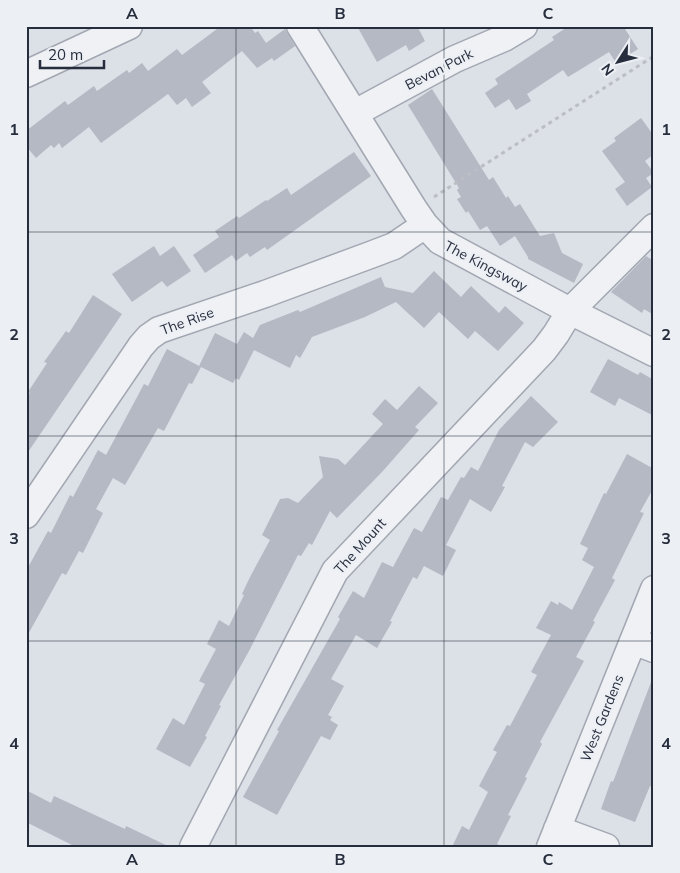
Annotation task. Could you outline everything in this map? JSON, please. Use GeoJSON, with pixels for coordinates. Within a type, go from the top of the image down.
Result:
{"type":"FeatureCollection","features":[{"type":"Feature","properties":{"kind":"street"},"geometry":{"type":"LineString","coordinates":[[26,74],[129,26]]}},
{"type":"Feature","properties":{"kind":"street","name":"The Kingsway"},"geometry":{"type":"LineString","coordinates":[[300,26],[420,217],[440,241],[570,311],[654,353]]}},
{"type":"Feature","properties":{"kind":"street","name":"Bevan Park"},"geometry":{"type":"LineString","coordinates":[[355,113],[455,59],[504,38],[524,26]]}},
{"type":"Feature","properties":{"kind":"street","name":"The Rise"},"geometry":{"type":"LineString","coordinates":[[26,515],[149,337],[159,330],[265,294],[394,246],[420,217]]}},
{"type":"Feature","properties":{"kind":"street","name":"The Mount"},"geometry":{"type":"LineString","coordinates":[[193,847],[335,571],[544,350],[570,311],[654,227]]}},
{"type":"Feature","properties":{"kind":"street","name":"West Gardens"},"geometry":{"type":"LineString","coordinates":[[554,838],[643,645],[654,589]]}},
{"type":"Feature","properties":{"kind":"street"},"geometry":{"type":"LineString","coordinates":[[554,838],[606,847]]}},
{"type":"Feature","properties":{"kind":"path"},"geometry":{"type":"LineString","coordinates":[[420,217],[654,56]]}},
{"type":"Feature","properties":{"kind":"building"},"geometry":{"type":"Polygon","coordinates":[[[221,26],[250,26],[255,33],[258,31],[266,43],[285,29],[295,46],[274,61],[272,58],[257,68],[242,51],[202,82],[211,93],[192,107],[186,98],[177,105],[168,94],[101,143],[89,127],[62,148],[59,143],[54,148],[51,145],[36,158],[26,146],[26,131],[65,101],[68,105],[94,86],[97,91],[127,70],[129,73],[142,63],[148,71],[177,49],[182,55],[221,26]]]}},
{"type":"Feature","properties":{"kind":"building"},"geometry":{"type":"Polygon","coordinates":[[[357,26],[417,26],[425,41],[409,51],[406,45],[377,62],[357,26]]]}},
{"type":"Feature","properties":{"kind":"building"},"geometry":{"type":"Polygon","coordinates":[[[569,26],[623,26],[638,49],[616,63],[609,52],[568,77],[563,70],[527,94],[531,101],[516,110],[509,99],[495,108],[485,93],[498,84],[495,79],[554,40],[552,37],[569,26]]]}},
{"type":"Feature","properties":{"kind":"building"},"geometry":{"type":"Polygon","coordinates":[[[432,89],[489,180],[493,177],[506,198],[508,196],[515,207],[520,204],[540,236],[554,233],[562,253],[583,264],[574,283],[528,259],[515,236],[500,246],[487,226],[480,230],[468,211],[466,213],[457,199],[461,197],[457,190],[459,188],[408,105],[432,89]]]}},
{"type":"Feature","properties":{"kind":"building"},"geometry":{"type":"Polygon","coordinates":[[[641,118],[654,136],[654,154],[645,161],[654,173],[646,178],[652,187],[627,206],[615,189],[625,182],[602,151],[616,141],[614,138],[641,118]]]}},
{"type":"Feature","properties":{"kind":"building"},"geometry":{"type":"Polygon","coordinates":[[[354,152],[371,176],[267,250],[265,247],[250,257],[247,253],[236,261],[232,255],[205,273],[193,255],[219,237],[215,231],[237,216],[239,218],[287,188],[291,195],[354,152]]]}},
{"type":"Feature","properties":{"kind":"building"},"geometry":{"type":"Polygon","coordinates":[[[154,246],[160,256],[174,246],[191,271],[167,287],[162,281],[132,302],[112,274],[154,246]]]}},
{"type":"Feature","properties":{"kind":"building"},"geometry":{"type":"Polygon","coordinates":[[[646,256],[654,261],[654,315],[644,309],[642,313],[611,292],[646,256]]]}},
{"type":"Feature","properties":{"kind":"building"},"geometry":{"type":"Polygon","coordinates":[[[434,271],[461,297],[471,286],[499,313],[505,306],[524,323],[498,351],[475,331],[468,339],[439,312],[424,328],[396,302],[365,317],[312,337],[300,358],[296,355],[290,368],[254,350],[239,380],[236,378],[233,383],[199,366],[215,333],[237,344],[244,332],[253,338],[260,325],[298,310],[300,312],[381,277],[385,287],[413,293],[434,271]]]}},
{"type":"Feature","properties":{"kind":"building"},"geometry":{"type":"Polygon","coordinates":[[[93,295],[122,314],[26,455],[26,399],[30,393],[28,392],[47,363],[44,362],[66,331],[69,333],[93,295]]]}},
{"type":"Feature","properties":{"kind":"building"},"geometry":{"type":"Polygon","coordinates":[[[167,349],[201,367],[192,384],[189,383],[164,431],[158,428],[125,485],[113,478],[96,509],[103,513],[83,553],[79,551],[66,575],[62,573],[26,638],[26,571],[48,531],[51,533],[70,495],[73,497],[98,450],[106,455],[144,384],[148,386],[167,349]]]}},
{"type":"Feature","properties":{"kind":"building"},"geometry":{"type":"Polygon","coordinates":[[[608,359],[638,375],[640,372],[654,380],[654,416],[619,398],[615,406],[590,392],[608,359]]]}},
{"type":"Feature","properties":{"kind":"building"},"geometry":{"type":"Polygon","coordinates":[[[419,386],[438,403],[415,427],[419,430],[382,472],[337,518],[330,511],[312,545],[309,543],[301,556],[298,555],[219,705],[221,706],[205,736],[207,737],[190,767],[156,749],[173,718],[184,725],[205,684],[199,681],[216,649],[207,644],[219,620],[229,626],[244,595],[242,594],[250,577],[270,540],[262,535],[280,499],[288,498],[298,503],[323,477],[319,456],[338,459],[345,465],[383,424],[372,414],[385,399],[397,410],[419,386]]]}},
{"type":"Feature","properties":{"kind":"building"},"geometry":{"type":"Polygon","coordinates":[[[531,396],[558,422],[533,447],[525,442],[502,486],[505,487],[491,512],[470,499],[446,545],[456,550],[443,576],[424,566],[417,579],[413,577],[390,621],[392,622],[377,648],[356,635],[331,679],[344,686],[328,715],[332,717],[330,720],[338,725],[330,740],[321,736],[277,815],[243,797],[279,731],[277,730],[340,619],[338,617],[353,591],[364,598],[382,562],[393,567],[414,528],[422,532],[441,497],[448,500],[461,477],[464,478],[471,467],[478,471],[499,430],[531,396]]]}},
{"type":"Feature","properties":{"kind":"building"},"geometry":{"type":"Polygon","coordinates":[[[627,454],[654,469],[654,487],[640,512],[644,513],[612,578],[615,580],[576,657],[584,661],[540,742],[542,744],[508,815],[511,816],[497,844],[504,847],[452,847],[462,826],[469,830],[488,792],[479,786],[497,752],[493,750],[507,725],[510,726],[537,675],[531,672],[551,635],[536,628],[551,601],[558,605],[559,602],[572,610],[594,567],[582,560],[588,548],[580,544],[604,493],[606,494],[627,454]]]}},
{"type":"Feature","properties":{"kind":"building"},"geometry":{"type":"Polygon","coordinates":[[[653,677],[654,787],[650,786],[635,822],[601,809],[653,677]]]}},
{"type":"Feature","properties":{"kind":"building"},"geometry":{"type":"Polygon","coordinates":[[[26,790],[51,803],[54,796],[125,829],[126,826],[170,847],[76,847],[26,822],[26,790]]]}}]}
